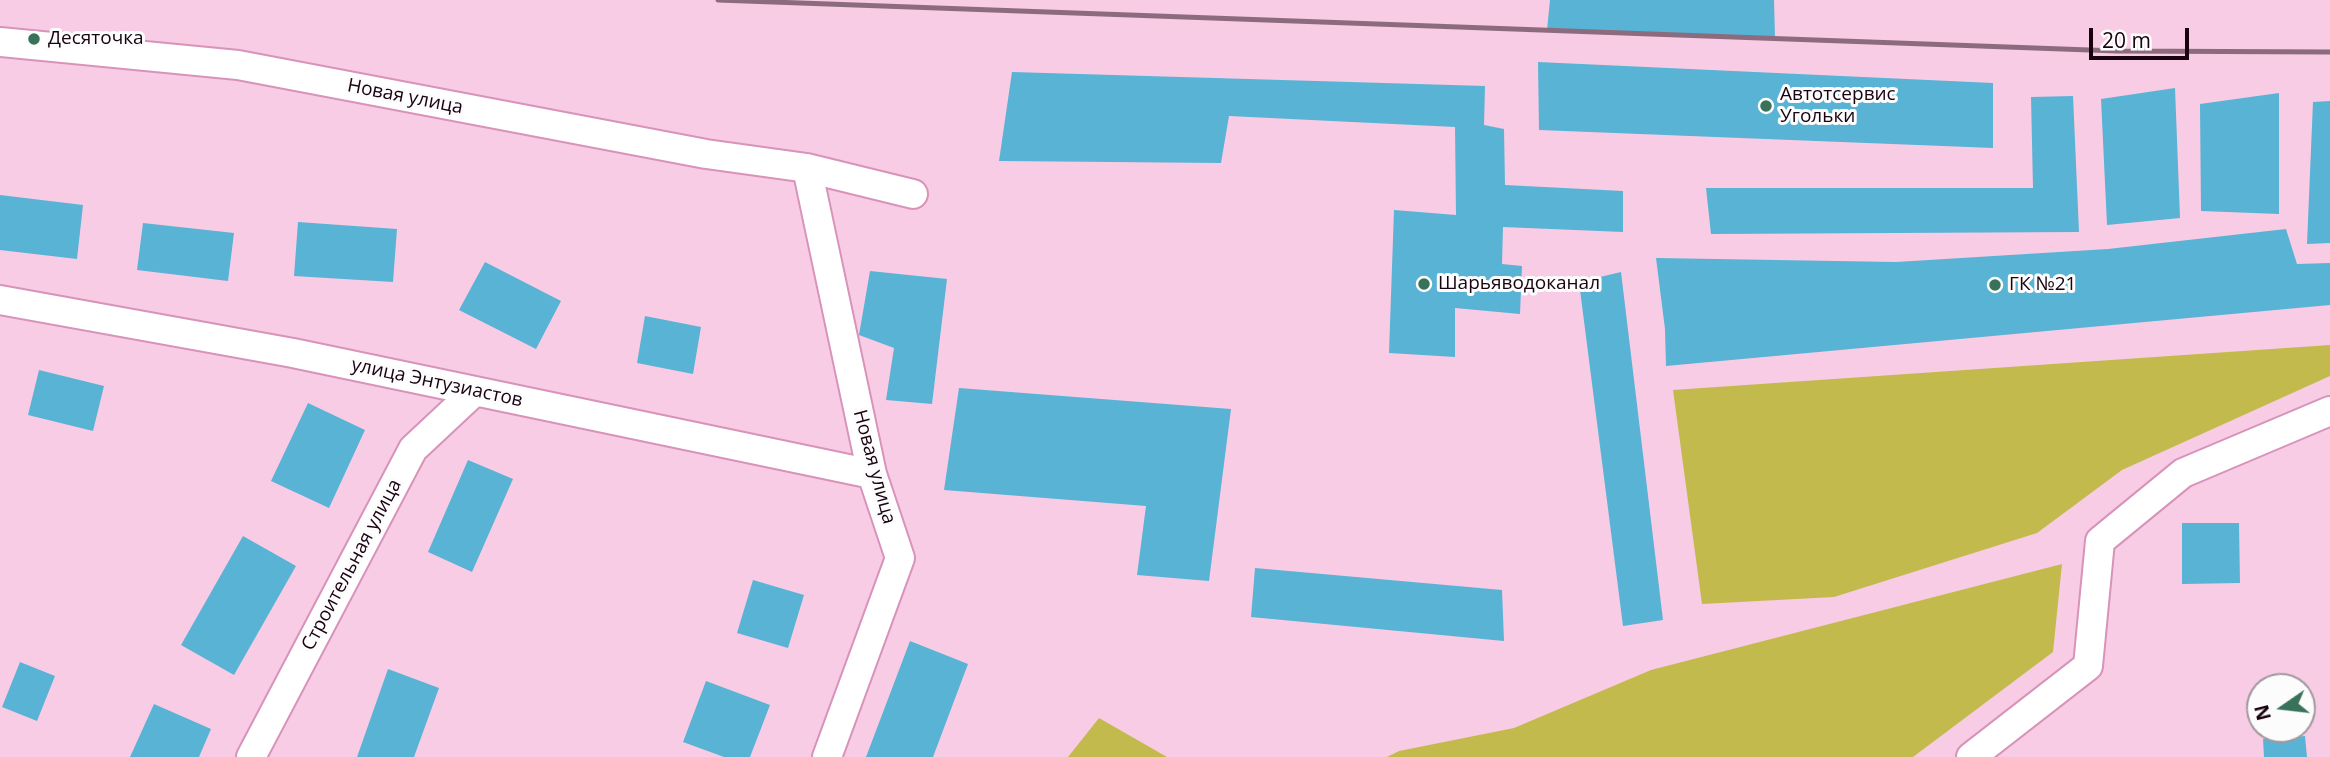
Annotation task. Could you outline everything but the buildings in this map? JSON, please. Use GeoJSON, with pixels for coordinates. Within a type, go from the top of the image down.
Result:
{"type":"FeatureCollection","features":[{"type":"Feature","properties":{"kind":"street","name":"Новая улица"},"geometry":{"type":"LineString","coordinates":[[0,42],[238,65],[706,154],[807,168],[913,194]]}},
{"type":"Feature","properties":{"kind":"street","name":"Новая улица"},"geometry":{"type":"LineString","coordinates":[[807,168],[872,474],[900,558],[827,757]]}},
{"type":"Feature","properties":{"kind":"street","name":"улица Энтузиастов"},"geometry":{"type":"LineString","coordinates":[[0,300],[293,353],[872,474]]}},
{"type":"Feature","properties":{"kind":"street","name":"Строительная улица"},"geometry":{"type":"LineString","coordinates":[[251,757],[413,449],[475,391]]}},
{"type":"Feature","properties":{"kind":"street"},"geometry":{"type":"LineString","coordinates":[[1971,757],[2088,666],[2100,541],[2183,472],[2330,411]]}},
{"type":"Feature","properties":{"kind":"shaded area"},"geometry":{"type":"Polygon","coordinates":[[[2330,345],[2330,376],[2122,470],[2037,533],[1834,597],[1702,604],[1673,390],[2330,345]]]}},
{"type":"Feature","properties":{"kind":"shaded area"},"geometry":{"type":"Polygon","coordinates":[[[2062,564],[2053,652],[1913,757],[1387,757],[1399,751],[1514,728],[1651,670],[2062,564]]]}},
{"type":"Feature","properties":{"kind":"shaded area"},"geometry":{"type":"Polygon","coordinates":[[[1099,718],[1167,757],[1068,757],[1099,718]]]}},
{"type":"Feature","properties":{"kind":"railway"},"geometry":{"type":"LineString","coordinates":[[718,0],[2117,51],[2330,52]]}},
{"type":"Feature","properties":{"kind":"place","name":"Десяточка"},"geometry":{"type":"Point","coordinates":[34,39]}},
{"type":"Feature","properties":{"kind":"place","name":"Автотсервис Угольки"},"geometry":{"type":"Point","coordinates":[1766,106]}},
{"type":"Feature","properties":{"kind":"place","name":"Шарьяводоканал"},"geometry":{"type":"Point","coordinates":[1424,284]}},
{"type":"Feature","properties":{"kind":"place","name":"ГК №21"},"geometry":{"type":"Point","coordinates":[1995,285]}}]}
